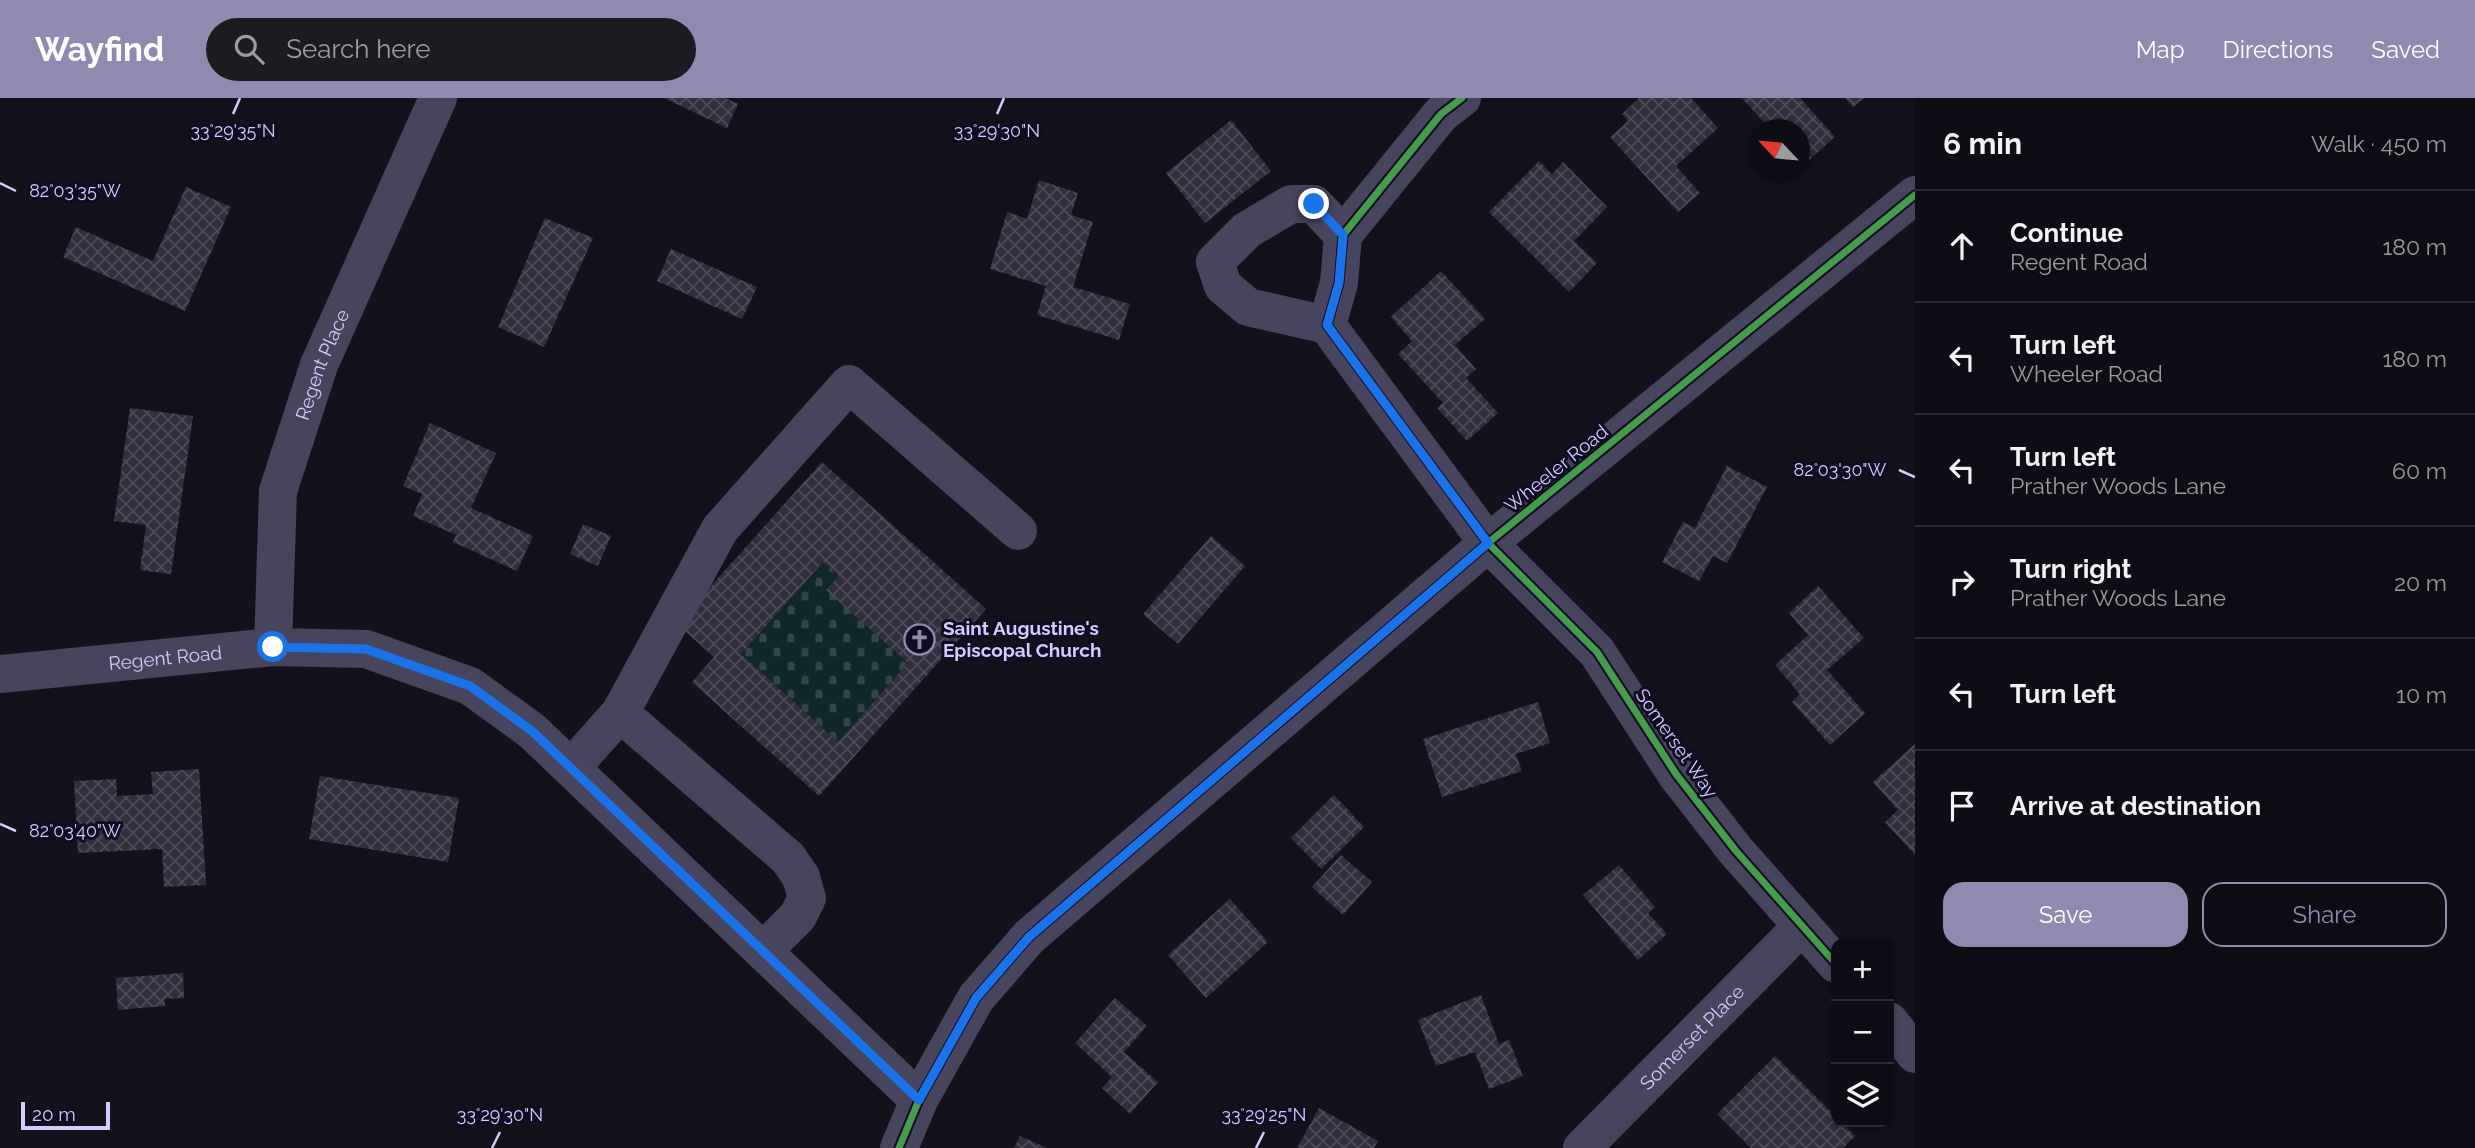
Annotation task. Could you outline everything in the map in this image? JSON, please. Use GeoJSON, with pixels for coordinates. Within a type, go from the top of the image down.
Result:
{"type":"FeatureCollection","features":[{"type":"Feature","properties":{"kind":"street","name":"Regent Place"},"geometry":{"type":"LineString","coordinates":[[273,647],[278,491],[319,365],[438,98]]}},
{"type":"Feature","properties":{"kind":"street"},"geometry":{"type":"LineString","coordinates":[[1343,235],[1314,204],[1291,204],[1247,230],[1215,262],[1223,286],[1248,307],[1327,325],[1339,283],[1343,235],[1444,103]]}},
{"type":"Feature","properties":{"kind":"street","name":"Wheeler Road"},"geometry":{"type":"LineString","coordinates":[[899,1148],[919,1100],[976,998],[1029,937],[1488,543],[1915,195]]}},
{"type":"Feature","properties":{"kind":"street","name":"Somerset Way"},"geometry":{"type":"LineString","coordinates":[[1327,325],[1488,543],[1597,652],[1676,774],[1736,851],[1831,958]]}},
{"type":"Feature","properties":{"kind":"street"},"geometry":{"type":"LineString","coordinates":[[571,768],[620,713],[720,529],[849,384],[1018,531]]}},
{"type":"Feature","properties":{"kind":"street","name":"Regent Road"},"geometry":{"type":"LineString","coordinates":[[0,674],[273,647],[366,649],[470,686],[532,731],[919,1100]]}},
{"type":"Feature","properties":{"kind":"street"},"geometry":{"type":"LineString","coordinates":[[620,713],[788,858],[801,877],[807,898],[798,916],[763,951]]}},
{"type":"Feature","properties":{"kind":"street","name":"Somerset Place"},"geometry":{"type":"LineString","coordinates":[[1582,1148],[1802,926]]}},
{"type":"Feature","properties":{"kind":"street"},"geometry":{"type":"LineString","coordinates":[[1894,1027],[1915,1054]]}},
{"type":"Feature","properties":{"kind":"green space"},"geometry":{"type":"Polygon","coordinates":[[[823,562],[839,576],[908,663],[838,742],[741,654],[823,562]]]}},
{"type":"Feature","properties":{"kind":"building"},"geometry":{"type":"Polygon","coordinates":[[[664,98],[725,98],[738,104],[727,128],[664,98]]]}},
{"type":"Feature","properties":{"kind":"building"},"geometry":{"type":"Polygon","coordinates":[[[1639,98],[1691,98],[1718,128],[1676,166],[1700,193],[1678,212],[1610,137],[1628,121],[1622,114],[1639,98]]]}},
{"type":"Feature","properties":{"kind":"building"},"geometry":{"type":"Polygon","coordinates":[[[1742,98],[1800,98],[1835,137],[1810,159],[1810,119],[1761,119],[1742,98]]]}},
{"type":"Feature","properties":{"kind":"building"},"geometry":{"type":"Polygon","coordinates":[[[1845,98],[1864,98],[1853,107],[1845,98]]]}},
{"type":"Feature","properties":{"kind":"building"},"geometry":{"type":"Polygon","coordinates":[[[1231,120],[1271,171],[1205,223],[1166,173],[1231,120]]]}},
{"type":"Feature","properties":{"kind":"building"},"geometry":{"type":"Polygon","coordinates":[[[1539,161],[1552,174],[1563,162],[1607,207],[1574,241],[1597,263],[1569,292],[1489,212],[1539,161]]]}},
{"type":"Feature","properties":{"kind":"building"},"geometry":{"type":"Polygon","coordinates":[[[1039,180],[1078,193],[1071,215],[1093,222],[1073,287],[1130,304],[1119,340],[1037,315],[1046,286],[990,269],[1007,212],[1027,219],[1039,180]]]}},
{"type":"Feature","properties":{"kind":"building"},"geometry":{"type":"Polygon","coordinates":[[[186,187],[231,207],[185,311],[63,257],[76,227],[153,261],[186,187]]]}},
{"type":"Feature","properties":{"kind":"building"},"geometry":{"type":"Polygon","coordinates":[[[545,218],[593,238],[544,347],[498,327],[545,218]]]}},
{"type":"Feature","properties":{"kind":"building"},"geometry":{"type":"Polygon","coordinates":[[[671,249],[757,287],[742,319],[657,281],[671,249]]]}},
{"type":"Feature","properties":{"kind":"building"},"geometry":{"type":"Polygon","coordinates":[[[1441,271],[1485,319],[1455,345],[1476,369],[1466,378],[1498,413],[1467,441],[1437,408],[1443,403],[1398,354],[1412,341],[1391,317],[1441,271]]]}},
{"type":"Feature","properties":{"kind":"building"},"geometry":{"type":"Polygon","coordinates":[[[130,408],[193,416],[171,574],[140,570],[146,525],[114,521],[130,408]]]}},
{"type":"Feature","properties":{"kind":"building"},"geometry":{"type":"Polygon","coordinates":[[[430,423],[496,453],[471,508],[533,536],[517,571],[453,542],[456,535],[413,516],[422,494],[403,486],[430,423]]]}},
{"type":"Feature","properties":{"kind":"building","name":"Saint Augustine's Episcopal Church"},"geometry":{"type":"Polygon","coordinates":[[[822,462],[986,609],[819,796],[692,682],[714,657],[677,624],[822,462]],[[823,562],[741,654],[838,742],[908,663],[826,590],[839,576],[823,562]]]}},
{"type":"Feature","properties":{"kind":"building"},"geometry":{"type":"Polygon","coordinates":[[[1727,466],[1767,487],[1727,563],[1713,556],[1699,581],[1662,562],[1683,522],[1695,528],[1727,466]]]}},
{"type":"Feature","properties":{"kind":"building"},"geometry":{"type":"Polygon","coordinates":[[[583,524],[611,536],[598,566],[570,554],[583,524]]]}},
{"type":"Feature","properties":{"kind":"building"},"geometry":{"type":"Polygon","coordinates":[[[1211,536],[1245,566],[1178,644],[1143,614],[1211,536]]]}},
{"type":"Feature","properties":{"kind":"building"},"geometry":{"type":"Polygon","coordinates":[[[1818,586],[1864,638],[1827,670],[1865,713],[1830,745],[1792,702],[1800,694],[1775,665],[1808,635],[1789,613],[1818,586]]]}},
{"type":"Feature","properties":{"kind":"building"},"geometry":{"type":"Polygon","coordinates":[[[1538,702],[1550,743],[1516,754],[1522,771],[1442,797],[1423,739],[1538,702]]]}},
{"type":"Feature","properties":{"kind":"building"},"geometry":{"type":"Polygon","coordinates":[[[1915,744],[1915,855],[1885,822],[1898,810],[1873,782],[1915,744]]]}},
{"type":"Feature","properties":{"kind":"building"},"geometry":{"type":"Polygon","coordinates":[[[199,769],[206,885],[164,887],[162,849],[78,853],[74,781],[116,779],[117,796],[153,794],[151,772],[199,769]]]}},
{"type":"Feature","properties":{"kind":"building"},"geometry":{"type":"Polygon","coordinates":[[[320,776],[459,798],[448,862],[309,839],[320,776]]]}},
{"type":"Feature","properties":{"kind":"building"},"geometry":{"type":"Polygon","coordinates":[[[1334,795],[1364,827],[1321,869],[1291,838],[1334,795]]]}},
{"type":"Feature","properties":{"kind":"building"},"geometry":{"type":"Polygon","coordinates":[[[1341,855],[1372,882],[1343,915],[1312,887],[1341,855]]]}},
{"type":"Feature","properties":{"kind":"building"},"geometry":{"type":"Polygon","coordinates":[[[1619,865],[1655,907],[1648,913],[1667,934],[1638,960],[1583,895],[1619,865]]]}},
{"type":"Feature","properties":{"kind":"building"},"geometry":{"type":"Polygon","coordinates":[[[1230,899],[1268,942],[1206,998],[1168,955],[1230,899]]]}},
{"type":"Feature","properties":{"kind":"building"},"geometry":{"type":"Polygon","coordinates":[[[183,973],[184,998],[165,999],[165,1006],[118,1010],[116,978],[183,973]]]}},
{"type":"Feature","properties":{"kind":"building"},"geometry":{"type":"Polygon","coordinates":[[[1481,995],[1499,1044],[1509,1040],[1523,1076],[1489,1089],[1475,1052],[1436,1066],[1418,1020],[1481,995]]]}},
{"type":"Feature","properties":{"kind":"building"},"geometry":{"type":"Polygon","coordinates":[[[1115,998],[1147,1026],[1124,1052],[1158,1082],[1130,1114],[1102,1088],[1112,1077],[1075,1043],[1115,998]]]}},
{"type":"Feature","properties":{"kind":"building"},"geometry":{"type":"Polygon","coordinates":[[[1775,1056],[1831,1112],[1831,1127],[1846,1127],[1855,1136],[1843,1148],[1751,1148],[1717,1114],[1775,1056]]]}},
{"type":"Feature","properties":{"kind":"building"},"geometry":{"type":"Polygon","coordinates":[[[1319,1108],[1378,1141],[1374,1148],[1297,1148],[1319,1108]]]}},
{"type":"Feature","properties":{"kind":"building"},"geometry":{"type":"Polygon","coordinates":[[[1020,1136],[1047,1148],[1014,1148],[1020,1136]]]}},
{"type":"Feature","properties":{"kind":"cycle path"},"geometry":{"type":"LineString","coordinates":[[1462,98],[1441,114],[1343,235],[1339,283],[1327,325],[1488,543],[1597,652],[1676,774],[1736,851],[1831,958]]}},
{"type":"Feature","properties":{"kind":"cycle path"},"geometry":{"type":"LineString","coordinates":[[899,1148],[919,1100],[976,998],[1029,937],[1488,543],[1915,195]]}},
{"type":"Feature","properties":{"kind":"place","name":"Saint Augustine's Episcopal Church"},"geometry":{"type":"Point","coordinates":[920,639]}},
{"type":"Feature","properties":{"kind":"route"},"geometry":{"type":"LineString","coordinates":[[273,647],[366,649],[470,686],[532,731],[919,1100],[976,998],[1029,937],[1488,543],[1327,325],[1339,283],[1343,235],[1314,204]]}}]}
